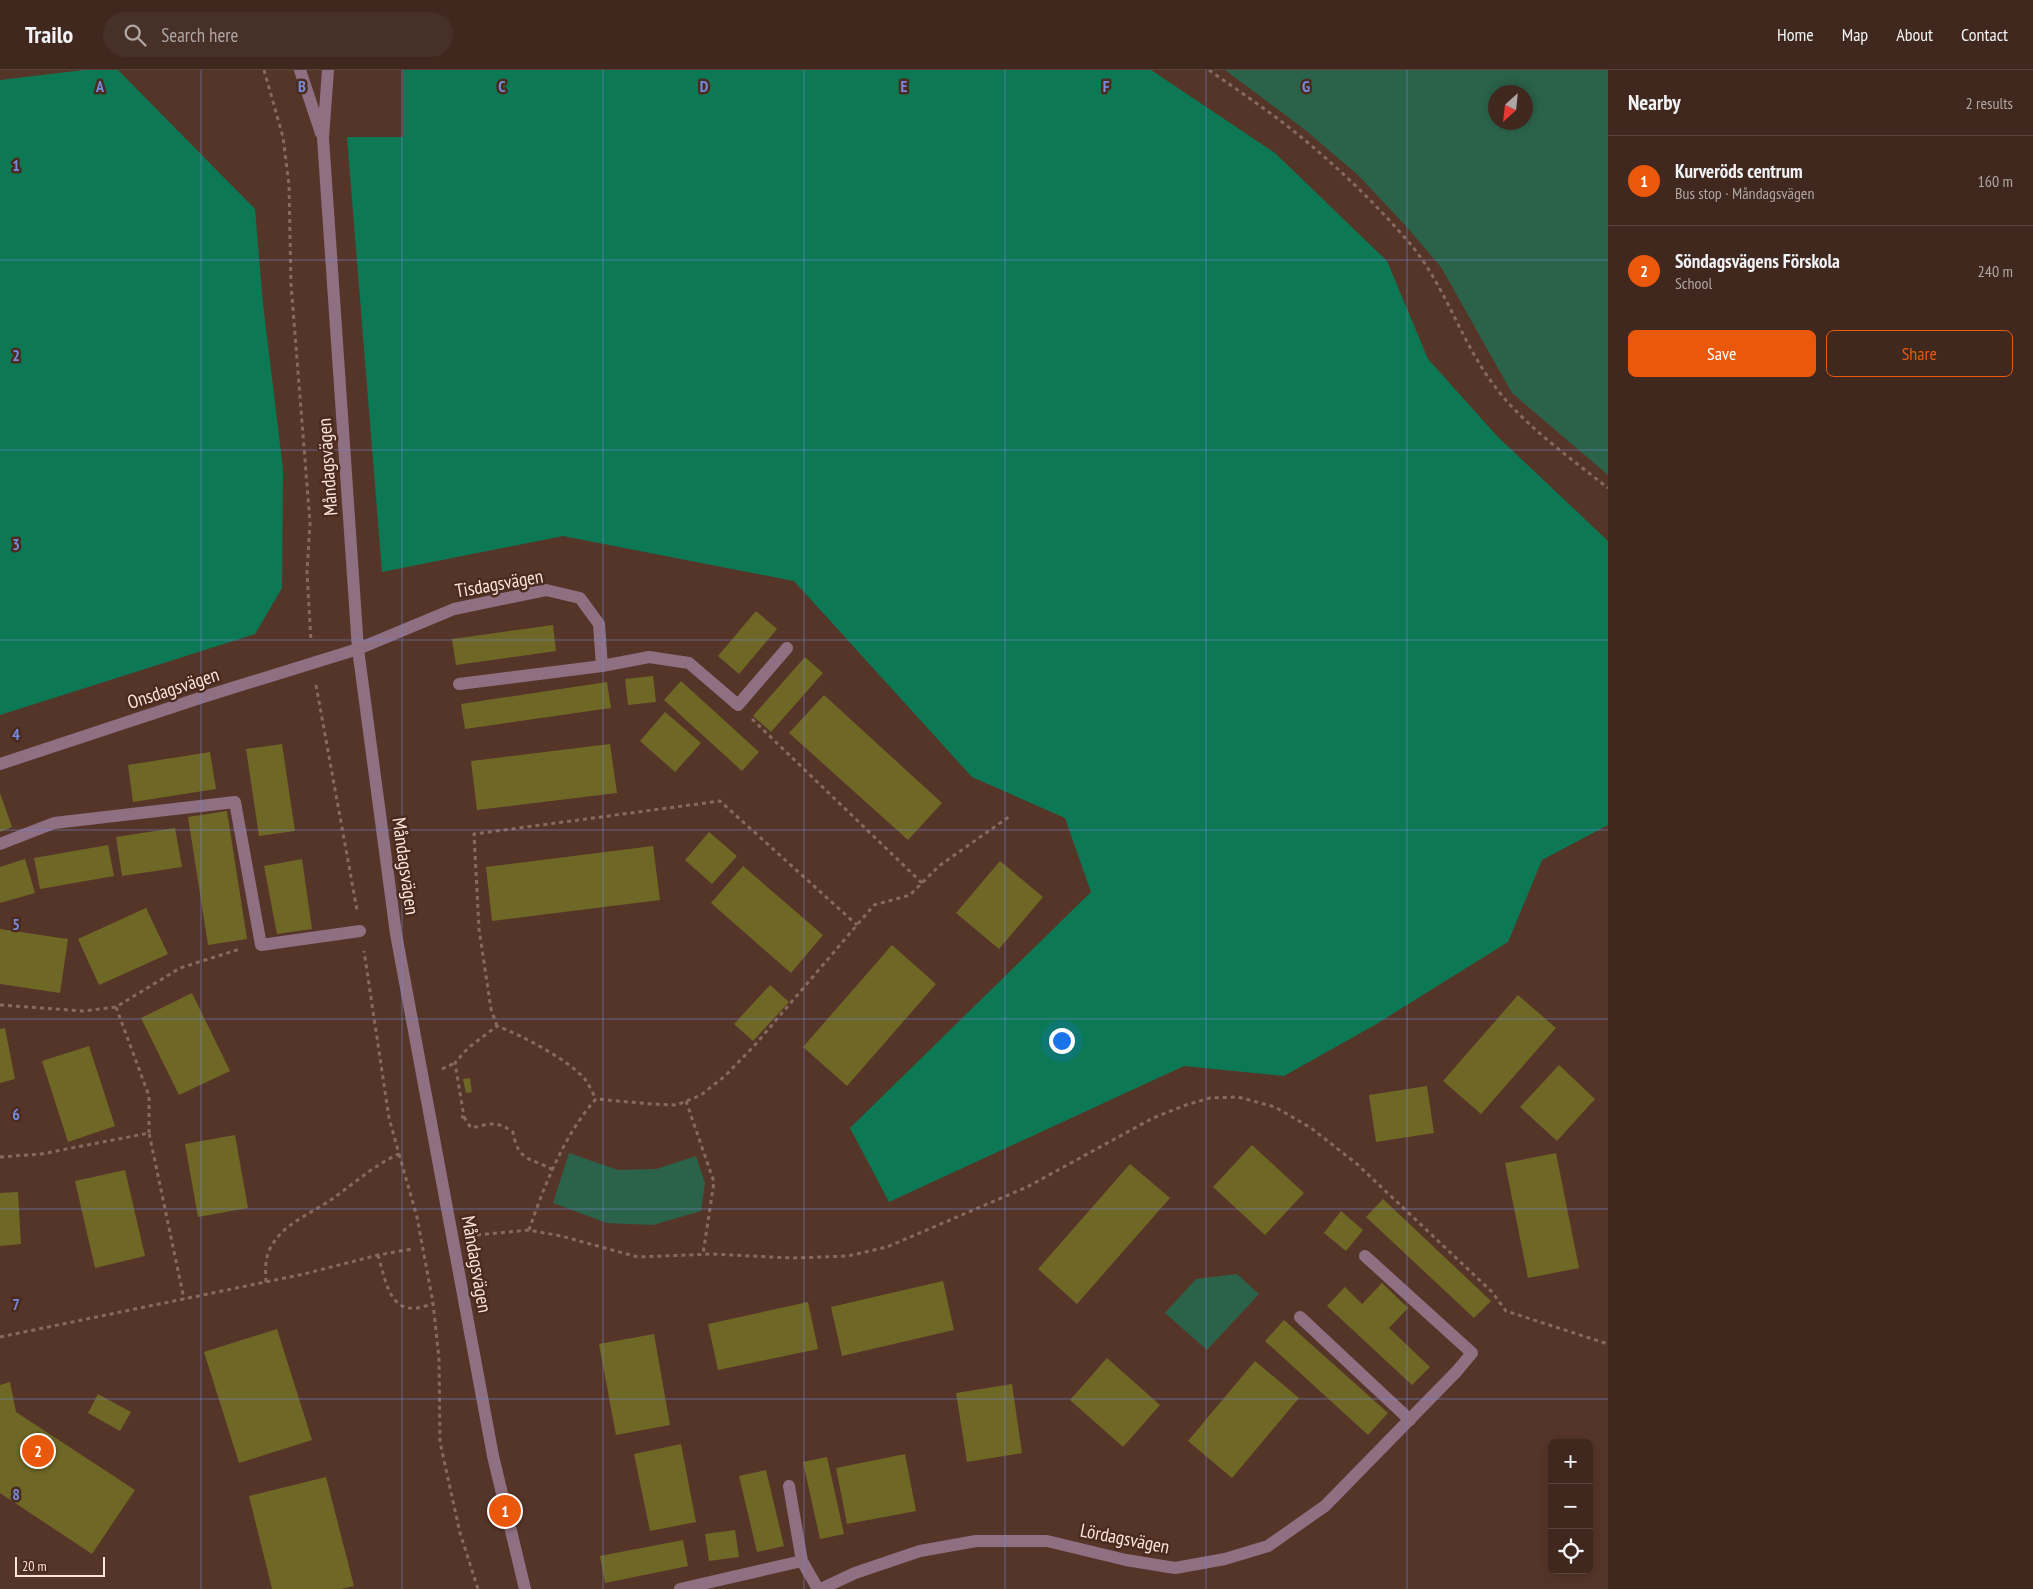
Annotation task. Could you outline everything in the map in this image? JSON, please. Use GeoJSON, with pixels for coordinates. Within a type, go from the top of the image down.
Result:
{"type":"FeatureCollection","features":[{"type":"Feature","properties":{"kind":"street","name":"Måndagsvägen"},"geometry":{"type":"LineString","coordinates":[[300,70],[323,138]]}},
{"type":"Feature","properties":{"kind":"street","name":"Måndagsvägen"},"geometry":{"type":"LineString","coordinates":[[328,70],[323,138],[358,649],[396,934],[493,1456],[525,1589]]}},
{"type":"Feature","properties":{"kind":"street","name":"Tisdagsvägen"},"geometry":{"type":"LineString","coordinates":[[358,649],[454,609],[546,590],[580,598],[599,624],[602,666]]}},
{"type":"Feature","properties":{"kind":"street"},"geometry":{"type":"LineString","coordinates":[[459,684],[602,666],[649,657],[689,662],[738,705],[787,648]]}},
{"type":"Feature","properties":{"kind":"street","name":"Onsdagsvägen"},"geometry":{"type":"LineString","coordinates":[[0,764],[203,697],[358,649]]}},
{"type":"Feature","properties":{"kind":"street"},"geometry":{"type":"LineString","coordinates":[[0,844],[54,823],[235,802],[260,945],[360,931]]}},
{"type":"Feature","properties":{"kind":"street","name":"Lördagsvägen"},"geometry":{"type":"LineString","coordinates":[[820,1589],[855,1573],[920,1551],[976,1541],[1047,1541],[1126,1560],[1175,1568],[1225,1559],[1268,1546],[1326,1506],[1457,1371],[1472,1353],[1365,1256]]}},
{"type":"Feature","properties":{"kind":"street"},"geometry":{"type":"LineString","coordinates":[[1300,1317],[1410,1420]]}},
{"type":"Feature","properties":{"kind":"street"},"geometry":{"type":"LineString","coordinates":[[789,1486],[802,1561],[820,1589]]}},
{"type":"Feature","properties":{"kind":"street"},"geometry":{"type":"LineString","coordinates":[[680,1589],[802,1561]]}},
{"type":"Feature","properties":{"kind":"path"},"geometry":{"type":"LineString","coordinates":[[264,70],[283,137],[289,185],[291,294],[310,523],[307,572],[312,663],[360,931],[389,1118],[418,1217],[434,1302],[439,1359],[440,1442],[460,1533],[478,1589]]}},
{"type":"Feature","properties":{"kind":"path"},"geometry":{"type":"LineString","coordinates":[[1209,70],[1301,137],[1368,198],[1412,247],[1436,282],[1493,384],[1532,427],[1608,488]]}},
{"type":"Feature","properties":{"kind":"path"},"geometry":{"type":"LineString","coordinates":[[738,705],[922,883]]}},
{"type":"Feature","properties":{"kind":"path"},"geometry":{"type":"LineString","coordinates":[[497,1026],[491,1009],[479,930],[474,834],[720,801],[857,924]]}},
{"type":"Feature","properties":{"kind":"path"},"geometry":{"type":"LineString","coordinates":[[596,1099],[677,1105],[701,1094],[725,1076],[754,1046],[874,905],[910,894],[939,866],[1010,816]]}},
{"type":"Feature","properties":{"kind":"path"},"geometry":{"type":"LineString","coordinates":[[0,1005],[83,1011],[116,1007],[180,968],[221,954],[260,945]]}},
{"type":"Feature","properties":{"kind":"path"},"geometry":{"type":"LineString","coordinates":[[116,1007],[149,1096],[149,1133],[184,1299]]}},
{"type":"Feature","properties":{"kind":"path"},"geometry":{"type":"LineString","coordinates":[[497,1026],[516,1033],[557,1057],[585,1078],[596,1099]]}},
{"type":"Feature","properties":{"kind":"path"},"geometry":{"type":"LineString","coordinates":[[497,1026],[468,1048],[455,1063],[462,1117],[471,1128],[492,1123],[502,1125],[513,1132],[516,1149],[527,1158],[553,1170]]}},
{"type":"Feature","properties":{"kind":"path"},"geometry":{"type":"LineString","coordinates":[[477,1235],[529,1230],[561,1236],[638,1257],[703,1254],[792,1258],[848,1256],[887,1246],[1027,1187],[1153,1118],[1186,1104],[1210,1098],[1238,1096],[1275,1107],[1291,1115],[1350,1158],[1492,1292],[1506,1311],[1608,1344]]}},
{"type":"Feature","properties":{"kind":"path"},"geometry":{"type":"LineString","coordinates":[[529,1230],[538,1202],[553,1170],[585,1111],[596,1099]]}},
{"type":"Feature","properties":{"kind":"path"},"geometry":{"type":"LineString","coordinates":[[686,1101],[714,1182],[703,1254]]}},
{"type":"Feature","properties":{"kind":"path"},"geometry":{"type":"LineString","coordinates":[[0,1157],[41,1154],[149,1133]]}},
{"type":"Feature","properties":{"kind":"path"},"geometry":{"type":"LineString","coordinates":[[266,1282],[265,1267],[268,1254],[275,1240],[289,1226],[332,1199],[380,1162],[399,1154]]}},
{"type":"Feature","properties":{"kind":"path"},"geometry":{"type":"LineString","coordinates":[[0,1337],[304,1274],[412,1249]]}},
{"type":"Feature","properties":{"kind":"path"},"geometry":{"type":"LineString","coordinates":[[378,1256],[390,1295],[399,1303],[407,1307],[422,1308],[434,1302]]}},
{"type":"Feature","properties":{"kind":"green space"},"geometry":{"type":"Polygon","coordinates":[[[84,70],[118,70],[255,209],[263,304],[283,469],[282,588],[255,634],[0,715],[0,80],[84,70]]]}},
{"type":"Feature","properties":{"kind":"green space"},"geometry":{"type":"Polygon","coordinates":[[[403,70],[1151,70],[1275,153],[1387,261],[1428,359],[1497,436],[1608,541],[1608,825],[1542,860],[1508,942],[1373,1026],[1284,1076],[1184,1066],[889,1202],[850,1128],[1091,892],[1065,818],[972,777],[794,581],[563,536],[382,572],[347,137],[403,137],[403,70]]]}},
{"type":"Feature","properties":{"kind":"green space"},"geometry":{"type":"Polygon","coordinates":[[[1225,70],[1608,70],[1608,475],[1512,393],[1441,267],[1358,175],[1304,129],[1225,70]]]}},
{"type":"Feature","properties":{"kind":"green space"},"geometry":{"type":"Polygon","coordinates":[[[569,1153],[618,1170],[656,1169],[696,1156],[705,1183],[701,1211],[653,1225],[607,1223],[553,1203],[569,1153]]]}},
{"type":"Feature","properties":{"kind":"green space"},"geometry":{"type":"Polygon","coordinates":[[[1237,1274],[1259,1294],[1207,1350],[1165,1313],[1196,1279],[1237,1274]]]}},
{"type":"Feature","properties":{"kind":"building"},"geometry":{"type":"Polygon","coordinates":[[[756,611],[777,629],[739,674],[718,656],[756,611]]]}},
{"type":"Feature","properties":{"kind":"building"},"geometry":{"type":"Polygon","coordinates":[[[553,625],[556,651],[456,665],[452,639],[553,625]]]}},
{"type":"Feature","properties":{"kind":"building"},"geometry":{"type":"Polygon","coordinates":[[[805,657],[823,673],[771,732],[753,716],[805,657]]]}},
{"type":"Feature","properties":{"kind":"building"},"geometry":{"type":"Polygon","coordinates":[[[653,676],[656,702],[628,705],[625,679],[653,676]]]}},
{"type":"Feature","properties":{"kind":"building"},"geometry":{"type":"Polygon","coordinates":[[[681,681],[759,752],[742,771],[664,700],[681,681]]]}},
{"type":"Feature","properties":{"kind":"building"},"geometry":{"type":"Polygon","coordinates":[[[607,682],[611,708],[465,729],[461,704],[607,682]]]}},
{"type":"Feature","properties":{"kind":"building"},"geometry":{"type":"Polygon","coordinates":[[[824,695],[942,803],[908,840],[789,733],[824,695]]]}},
{"type":"Feature","properties":{"kind":"building"},"geometry":{"type":"Polygon","coordinates":[[[665,712],[701,743],[675,772],[640,741],[665,712]]]}},
{"type":"Feature","properties":{"kind":"building"},"geometry":{"type":"Polygon","coordinates":[[[282,744],[295,831],[259,836],[246,749],[282,744]]]}},
{"type":"Feature","properties":{"kind":"building"},"geometry":{"type":"Polygon","coordinates":[[[610,744],[617,793],[477,810],[471,761],[610,744]]]}},
{"type":"Feature","properties":{"kind":"building"},"geometry":{"type":"Polygon","coordinates":[[[210,752],[216,789],[133,802],[128,765],[210,752]]]}},
{"type":"Feature","properties":{"kind":"building"},"geometry":{"type":"Polygon","coordinates":[[[0,793],[12,827],[0,832],[0,793]]]}},
{"type":"Feature","properties":{"kind":"building"},"geometry":{"type":"Polygon","coordinates":[[[227,811],[247,939],[208,945],[188,817],[227,811]]]}},
{"type":"Feature","properties":{"kind":"building"},"geometry":{"type":"Polygon","coordinates":[[[175,828],[182,867],[122,876],[116,837],[175,828]]]}},
{"type":"Feature","properties":{"kind":"building"},"geometry":{"type":"Polygon","coordinates":[[[709,832],[737,856],[712,884],[685,860],[709,832]]]}},
{"type":"Feature","properties":{"kind":"building"},"geometry":{"type":"Polygon","coordinates":[[[108,845],[114,876],[40,889],[34,858],[108,845]]]}},
{"type":"Feature","properties":{"kind":"building"},"geometry":{"type":"Polygon","coordinates":[[[653,846],[660,900],[492,921],[486,867],[653,846]]]}},
{"type":"Feature","properties":{"kind":"building"},"geometry":{"type":"Polygon","coordinates":[[[25,859],[35,893],[0,903],[0,867],[25,859]]]}},
{"type":"Feature","properties":{"kind":"building"},"geometry":{"type":"Polygon","coordinates":[[[302,859],[312,929],[277,934],[264,866],[302,859]]]}},
{"type":"Feature","properties":{"kind":"building"},"geometry":{"type":"Polygon","coordinates":[[[1000,861],[1043,897],[999,949],[956,913],[1000,861]]]}},
{"type":"Feature","properties":{"kind":"building"},"geometry":{"type":"Polygon","coordinates":[[[743,866],[823,935],[791,973],[711,903],[743,866]]]}},
{"type":"Feature","properties":{"kind":"building"},"geometry":{"type":"Polygon","coordinates":[[[146,908],[168,954],[99,985],[78,939],[146,908]]]}},
{"type":"Feature","properties":{"kind":"building"},"geometry":{"type":"Polygon","coordinates":[[[0,929],[68,939],[60,993],[0,984],[0,929]]]}},
{"type":"Feature","properties":{"kind":"building"},"geometry":{"type":"Polygon","coordinates":[[[892,945],[936,984],[847,1086],[803,1047],[892,945]]]}},
{"type":"Feature","properties":{"kind":"building"},"geometry":{"type":"Polygon","coordinates":[[[770,985],[789,1002],[753,1041],[734,1024],[770,985]]]}},
{"type":"Feature","properties":{"kind":"building"},"geometry":{"type":"Polygon","coordinates":[[[192,993],[230,1071],[179,1095],[141,1018],[192,993]]]}},
{"type":"Feature","properties":{"kind":"building"},"geometry":{"type":"Polygon","coordinates":[[[1518,995],[1556,1028],[1481,1114],[1443,1081],[1518,995]]]}},
{"type":"Feature","properties":{"kind":"building"},"geometry":{"type":"Polygon","coordinates":[[[5,1028],[15,1079],[0,1083],[0,1029],[5,1028]]]}},
{"type":"Feature","properties":{"kind":"building"},"geometry":{"type":"Polygon","coordinates":[[[89,1046],[115,1126],[68,1142],[42,1061],[89,1046]]]}},
{"type":"Feature","properties":{"kind":"building"},"geometry":{"type":"Polygon","coordinates":[[[1559,1065],[1595,1099],[1557,1141],[1520,1107],[1559,1065]]]}},
{"type":"Feature","properties":{"kind":"building"},"geometry":{"type":"Polygon","coordinates":[[[470,1078],[472,1092],[466,1093],[463,1079],[470,1078]]]}},
{"type":"Feature","properties":{"kind":"building"},"geometry":{"type":"Polygon","coordinates":[[[1427,1086],[1434,1133],[1376,1142],[1369,1095],[1427,1086]]]}},
{"type":"Feature","properties":{"kind":"building"},"geometry":{"type":"Polygon","coordinates":[[[235,1135],[248,1208],[198,1217],[185,1144],[235,1135]]]}},
{"type":"Feature","properties":{"kind":"building"},"geometry":{"type":"Polygon","coordinates":[[[1252,1145],[1304,1193],[1265,1235],[1213,1187],[1252,1145]]]}},
{"type":"Feature","properties":{"kind":"building"},"geometry":{"type":"Polygon","coordinates":[[[1556,1153],[1579,1268],[1528,1278],[1505,1163],[1556,1153]]]}},
{"type":"Feature","properties":{"kind":"building"},"geometry":{"type":"Polygon","coordinates":[[[1130,1164],[1170,1198],[1077,1304],[1038,1269],[1130,1164]]]}},
{"type":"Feature","properties":{"kind":"building"},"geometry":{"type":"Polygon","coordinates":[[[125,1170],[145,1256],[95,1268],[75,1181],[125,1170]]]}},
{"type":"Feature","properties":{"kind":"building"},"geometry":{"type":"Polygon","coordinates":[[[18,1192],[21,1244],[0,1246],[0,1193],[18,1192]]]}},
{"type":"Feature","properties":{"kind":"building"},"geometry":{"type":"Polygon","coordinates":[[[1383,1199],[1491,1301],[1474,1318],[1366,1217],[1383,1199]]]}},
{"type":"Feature","properties":{"kind":"building"},"geometry":{"type":"Polygon","coordinates":[[[1341,1211],[1363,1230],[1346,1251],[1324,1233],[1341,1211]]]}},
{"type":"Feature","properties":{"kind":"building"},"geometry":{"type":"Polygon","coordinates":[[[943,1281],[954,1330],[842,1356],[831,1307],[943,1281]]]}},
{"type":"Feature","properties":{"kind":"building"},"geometry":{"type":"Polygon","coordinates":[[[1382,1283],[1408,1308],[1389,1328],[1430,1367],[1412,1385],[1327,1306],[1345,1287],[1362,1304],[1382,1283]]]}},
{"type":"Feature","properties":{"kind":"building"},"geometry":{"type":"Polygon","coordinates":[[[808,1302],[818,1349],[718,1370],[708,1324],[808,1302]]]}},
{"type":"Feature","properties":{"kind":"building"},"geometry":{"type":"Polygon","coordinates":[[[1284,1320],[1388,1413],[1368,1435],[1265,1341],[1284,1320]]]}},
{"type":"Feature","properties":{"kind":"building"},"geometry":{"type":"Polygon","coordinates":[[[277,1329],[312,1440],[239,1463],[204,1352],[277,1329]]]}},
{"type":"Feature","properties":{"kind":"building"},"geometry":{"type":"Polygon","coordinates":[[[654,1334],[670,1425],[616,1435],[599,1344],[654,1334]]]}},
{"type":"Feature","properties":{"kind":"building"},"geometry":{"type":"Polygon","coordinates":[[[1107,1358],[1160,1405],[1123,1447],[1070,1400],[1107,1358]]]}},
{"type":"Feature","properties":{"kind":"building"},"geometry":{"type":"Polygon","coordinates":[[[1255,1361],[1299,1398],[1232,1478],[1188,1441],[1255,1361]]]}},
{"type":"Feature","properties":{"kind":"building"},"geometry":{"type":"Polygon","coordinates":[[[10,1382],[16,1412],[135,1490],[92,1554],[0,1493],[0,1385],[10,1382]]]}},
{"type":"Feature","properties":{"kind":"building"},"geometry":{"type":"Polygon","coordinates":[[[1012,1384],[1022,1453],[967,1462],[956,1393],[1012,1384]]]}},
{"type":"Feature","properties":{"kind":"building"},"geometry":{"type":"Polygon","coordinates":[[[98,1394],[131,1412],[120,1431],[88,1413],[98,1394]]]}},
{"type":"Feature","properties":{"kind":"building"},"geometry":{"type":"Polygon","coordinates":[[[681,1444],[696,1522],[650,1531],[634,1454],[681,1444]]]}},
{"type":"Feature","properties":{"kind":"building"},"geometry":{"type":"Polygon","coordinates":[[[905,1454],[916,1511],[847,1524],[836,1468],[905,1454]]]}},
{"type":"Feature","properties":{"kind":"building"},"geometry":{"type":"Polygon","coordinates":[[[827,1457],[844,1534],[820,1539],[803,1462],[827,1457]]]}},
{"type":"Feature","properties":{"kind":"building"},"geometry":{"type":"Polygon","coordinates":[[[766,1470],[784,1546],[757,1552],[739,1476],[766,1470]]]}},
{"type":"Feature","properties":{"kind":"building"},"geometry":{"type":"Polygon","coordinates":[[[326,1477],[354,1586],[341,1589],[272,1589],[249,1496],[326,1477]]]}},
{"type":"Feature","properties":{"kind":"building"},"geometry":{"type":"Polygon","coordinates":[[[735,1530],[739,1557],[709,1561],[705,1534],[735,1530]]]}},
{"type":"Feature","properties":{"kind":"building"},"geometry":{"type":"Polygon","coordinates":[[[683,1540],[688,1566],[605,1583],[600,1556],[683,1540]]]}},
{"type":"Feature","properties":{"kind":"place","name":"Söndagsvägens Förskola"},"geometry":{"type":"Point","coordinates":[38,1451]}},
{"type":"Feature","properties":{"kind":"place","name":"Kurveröds centrum"},"geometry":{"type":"Point","coordinates":[505,1511]}}]}
